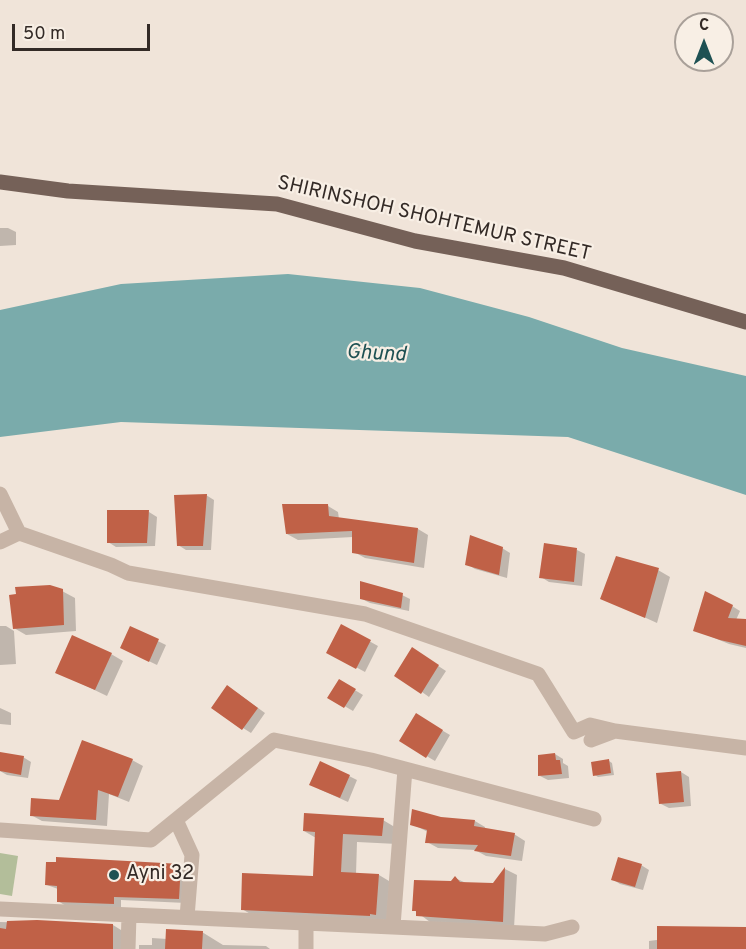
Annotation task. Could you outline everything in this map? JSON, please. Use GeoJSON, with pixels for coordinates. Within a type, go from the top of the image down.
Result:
{"type":"FeatureCollection","features":[{"type":"Feature","properties":{"kind":"main road","name":"SHIRINSHOH SHOHTEMUR STREET"},"geometry":{"type":"LineString","coordinates":[[0,182],[68,191],[277,204],[415,242],[564,268],[746,322]]}},
{"type":"Feature","properties":{"kind":"street"},"geometry":{"type":"LineString","coordinates":[[0,494],[20,533],[128,573],[365,614],[538,674],[574,732],[591,725],[615,731],[746,748]]}},
{"type":"Feature","properties":{"kind":"street"},"geometry":{"type":"LineString","coordinates":[[0,542],[20,533]]}},
{"type":"Feature","properties":{"kind":"street"},"geometry":{"type":"LineString","coordinates":[[591,740],[615,731]]}},
{"type":"Feature","properties":{"kind":"street"},"geometry":{"type":"LineString","coordinates":[[0,830],[151,840],[274,740],[405,769],[594,819]]}},
{"type":"Feature","properties":{"kind":"street"},"geometry":{"type":"LineString","coordinates":[[393,926],[405,769]]}},
{"type":"Feature","properties":{"kind":"street"},"geometry":{"type":"LineString","coordinates":[[176,820],[192,855],[188,917]]}},
{"type":"Feature","properties":{"kind":"street"},"geometry":{"type":"LineString","coordinates":[[0,909],[545,934],[572,927]]}},
{"type":"Feature","properties":{"kind":"street"},"geometry":{"type":"LineString","coordinates":[[128,949],[129,915]]}},
{"type":"Feature","properties":{"kind":"street"},"geometry":{"type":"LineString","coordinates":[[306,922],[306,949]]}},
{"type":"Feature","properties":{"kind":"green space"},"geometry":{"type":"Polygon","coordinates":[[[0,853],[18,856],[12,896],[0,894],[0,853]]]}},
{"type":"Feature","properties":{"kind":"water","name":"Ghund"},"geometry":{"type":"Polygon","coordinates":[[[288,274],[420,288],[529,317],[622,348],[746,376],[746,495],[568,437],[121,422],[0,437],[0,310],[121,284],[288,274]]]}},
{"type":"Feature","properties":{"kind":"building"},"geometry":{"type":"Polygon","coordinates":[[[207,494],[203,546],[177,546],[174,495],[207,494]]]}},
{"type":"Feature","properties":{"kind":"building"},"geometry":{"type":"Polygon","coordinates":[[[282,504],[328,504],[329,516],[418,528],[414,563],[352,553],[352,531],[286,534],[282,504]]]}},
{"type":"Feature","properties":{"kind":"building"},"geometry":{"type":"Polygon","coordinates":[[[107,510],[149,510],[147,543],[107,543],[107,510]]]}},
{"type":"Feature","properties":{"kind":"building"},"geometry":{"type":"Polygon","coordinates":[[[470,535],[503,547],[499,575],[465,565],[470,535]]]}},
{"type":"Feature","properties":{"kind":"building"},"geometry":{"type":"Polygon","coordinates":[[[544,543],[577,548],[574,582],[539,578],[544,543]]]}},
{"type":"Feature","properties":{"kind":"building"},"geometry":{"type":"Polygon","coordinates":[[[616,556],[659,568],[645,618],[600,599],[616,556]]]}},
{"type":"Feature","properties":{"kind":"building"},"geometry":{"type":"Polygon","coordinates":[[[360,581],[403,593],[401,608],[360,599],[360,581]]]}},
{"type":"Feature","properties":{"kind":"building"},"geometry":{"type":"Polygon","coordinates":[[[50,585],[63,589],[64,625],[13,629],[9,595],[16,594],[15,587],[50,585]]]}},
{"type":"Feature","properties":{"kind":"building"},"geometry":{"type":"Polygon","coordinates":[[[705,591],[733,605],[728,618],[746,619],[746,646],[693,631],[705,591]]]}},
{"type":"Feature","properties":{"kind":"building"},"geometry":{"type":"Polygon","coordinates":[[[341,624],[371,640],[356,669],[326,653],[341,624]]]}},
{"type":"Feature","properties":{"kind":"building"},"geometry":{"type":"Polygon","coordinates":[[[130,626],[159,639],[149,662],[120,648],[130,626]]]}},
{"type":"Feature","properties":{"kind":"building"},"geometry":{"type":"Polygon","coordinates":[[[72,635],[112,653],[95,690],[55,673],[72,635]]]}},
{"type":"Feature","properties":{"kind":"building"},"geometry":{"type":"Polygon","coordinates":[[[412,647],[439,665],[421,694],[394,676],[412,647]]]}},
{"type":"Feature","properties":{"kind":"building"},"geometry":{"type":"Polygon","coordinates":[[[339,679],[356,689],[344,708],[327,698],[339,679]]]}},
{"type":"Feature","properties":{"kind":"building"},"geometry":{"type":"Polygon","coordinates":[[[227,685],[258,708],[242,730],[211,708],[227,685]]]}},
{"type":"Feature","properties":{"kind":"building"},"geometry":{"type":"Polygon","coordinates":[[[416,713],[443,730],[426,758],[399,741],[416,713]]]}},
{"type":"Feature","properties":{"kind":"building"},"geometry":{"type":"Polygon","coordinates":[[[82,740],[133,759],[118,797],[98,790],[96,820],[30,816],[31,798],[59,800],[82,740]]]}},
{"type":"Feature","properties":{"kind":"building"},"geometry":{"type":"Polygon","coordinates":[[[0,752],[24,756],[21,775],[0,771],[0,752]]]}},
{"type":"Feature","properties":{"kind":"building"},"geometry":{"type":"Polygon","coordinates":[[[555,753],[556,760],[560,760],[562,774],[538,776],[538,755],[555,753]]]}},
{"type":"Feature","properties":{"kind":"building"},"geometry":{"type":"Polygon","coordinates":[[[609,759],[611,773],[593,776],[591,762],[609,759]]]}},
{"type":"Feature","properties":{"kind":"building"},"geometry":{"type":"Polygon","coordinates":[[[320,761],[350,775],[340,798],[309,785],[320,761]]]}},
{"type":"Feature","properties":{"kind":"building"},"geometry":{"type":"Polygon","coordinates":[[[681,771],[684,802],[659,804],[656,773],[681,771]]]}},
{"type":"Feature","properties":{"kind":"building"},"geometry":{"type":"Polygon","coordinates":[[[412,809],[441,817],[475,820],[474,826],[515,833],[511,856],[474,851],[478,845],[425,843],[427,830],[410,825],[412,809]]]}},
{"type":"Feature","properties":{"kind":"building"},"geometry":{"type":"Polygon","coordinates":[[[304,813],[384,818],[382,836],[343,834],[341,872],[379,874],[376,915],[241,910],[242,873],[313,876],[315,832],[303,831],[304,813]]]}},
{"type":"Feature","properties":{"kind":"building","name":"Ayni 32"},"geometry":{"type":"Polygon","coordinates":[[[56,857],[181,864],[179,899],[114,897],[114,904],[57,902],[57,886],[45,885],[46,862],[56,862],[56,857]]]}},
{"type":"Feature","properties":{"kind":"building"},"geometry":{"type":"Polygon","coordinates":[[[618,857],[642,864],[635,887],[611,880],[618,857]]]}},
{"type":"Feature","properties":{"kind":"building"},"geometry":{"type":"Polygon","coordinates":[[[505,867],[503,922],[416,916],[416,911],[412,911],[414,880],[451,881],[455,876],[460,882],[493,883],[505,867]]]}},
{"type":"Feature","properties":{"kind":"building"},"geometry":{"type":"Polygon","coordinates":[[[37,920],[113,924],[113,949],[0,949],[0,928],[6,929],[7,921],[37,920]]]}},
{"type":"Feature","properties":{"kind":"building"},"geometry":{"type":"Polygon","coordinates":[[[657,926],[746,927],[746,949],[657,949],[657,926]]]}},
{"type":"Feature","properties":{"kind":"building"},"geometry":{"type":"Polygon","coordinates":[[[166,929],[203,931],[202,949],[165,949],[166,929]]]}},
{"type":"Feature","properties":{"kind":"place","name":"Ayni 32"},"geometry":{"type":"Point","coordinates":[114,875]}}]}
